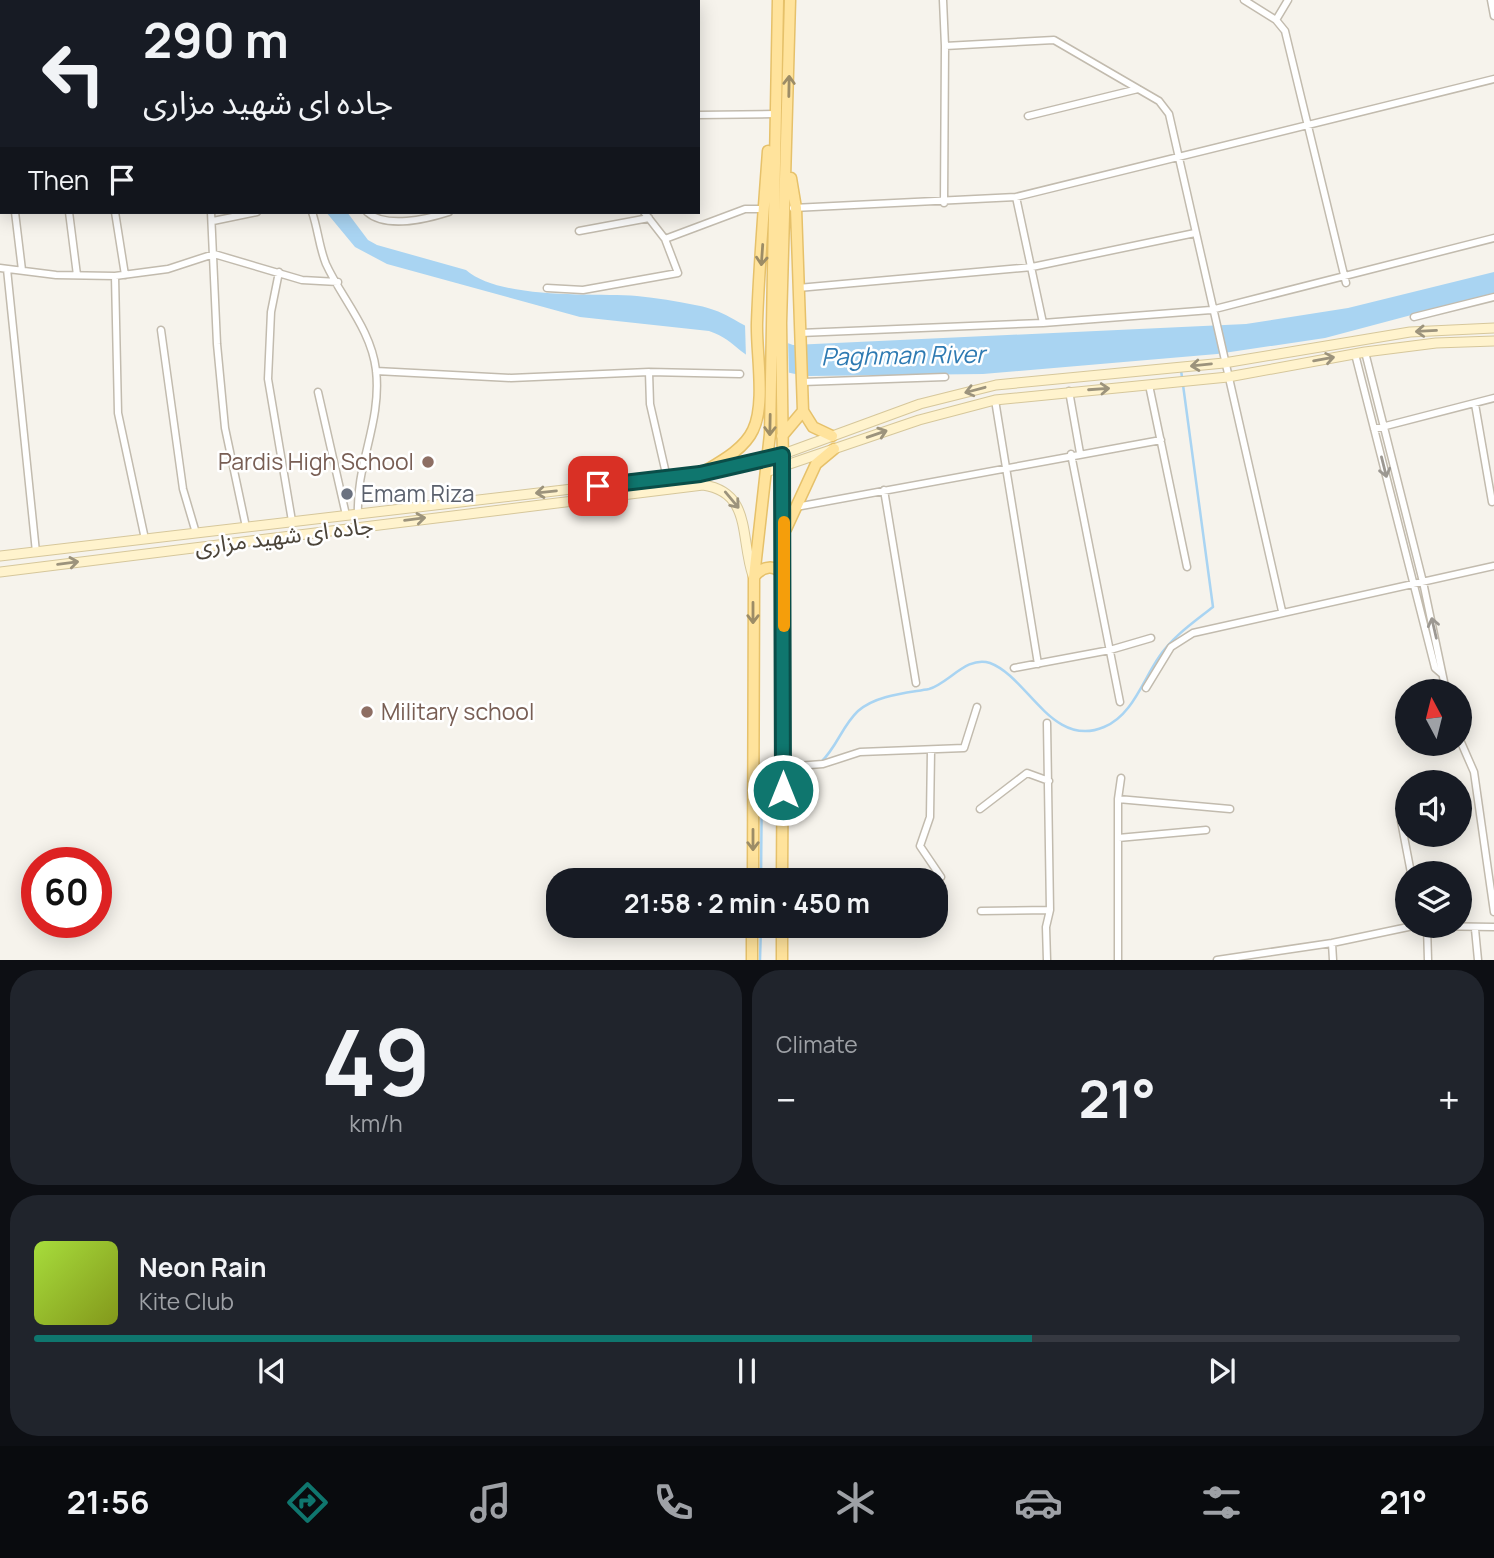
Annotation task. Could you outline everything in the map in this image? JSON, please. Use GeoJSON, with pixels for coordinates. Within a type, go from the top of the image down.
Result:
{"type":"FeatureCollection","features":[{"type":"Feature","properties":{"kind":"main road"},"geometry":{"type":"LineString","coordinates":[[778,0],[775,114],[780,208],[776,377],[782,436],[784,535],[782,868]]}},
{"type":"Feature","properties":{"kind":"main road"},"geometry":{"type":"LineString","coordinates":[[700,474],[727,457],[753,429],[758,404],[757,324],[788,154],[790,0]]}},
{"type":"Feature","properties":{"kind":"main road"},"geometry":{"type":"LineString","coordinates":[[777,37],[790,39]]}},
{"type":"Feature","properties":{"kind":"main road"},"geometry":{"type":"LineString","coordinates":[[780,208],[798,288],[803,411],[813,427],[832,436]]}},
{"type":"Feature","properties":{"kind":"main road"},"geometry":{"type":"LineString","coordinates":[[766,472],[832,436],[920,404],[996,385],[1224,363],[1365,338],[1494,328]]}},
{"type":"Feature","properties":{"kind":"main road"},"geometry":{"type":"LineString","coordinates":[[782,461],[834,449],[919,419],[995,400],[1228,377],[1360,353],[1436,343],[1494,341]]}},
{"type":"Feature","properties":{"kind":"main road"},"geometry":{"type":"LineString","coordinates":[[752,868],[754,577],[776,377]]}},
{"type":"Feature","properties":{"kind":"main road"},"geometry":{"type":"LineString","coordinates":[[782,436],[803,411]]}},
{"type":"Feature","properties":{"kind":"main road"},"geometry":{"type":"LineString","coordinates":[[784,535],[816,464],[834,449]]}},
{"type":"Feature","properties":{"kind":"main road","name":"جاده ای شهید مزاری"},"geometry":{"type":"LineString","coordinates":[[0,556],[700,474],[767,460],[782,461]]}},
{"type":"Feature","properties":{"kind":"main road","name":"جاده ای شهید مزاری"},"geometry":{"type":"LineString","coordinates":[[0,572],[702,485],[718,487],[734,498],[740,510],[746,556],[754,577]]}},
{"type":"Feature","properties":{"kind":"main road"},"geometry":{"type":"LineString","coordinates":[[754,577],[760,570],[769,567],[778,570],[784,577]]}},
{"type":"Feature","properties":{"kind":"main road"},"geometry":{"type":"LineString","coordinates":[[752,938],[752,960]]}},
{"type":"Feature","properties":{"kind":"main road"},"geometry":{"type":"LineString","coordinates":[[782,938],[782,960]]}},
{"type":"Feature","properties":{"kind":"street"},"geometry":{"type":"LineString","coordinates":[[943,0],[946,46],[944,203]]}},
{"type":"Feature","properties":{"kind":"street"},"geometry":{"type":"LineString","coordinates":[[1244,0],[1276,20],[1285,32],[1346,284]]}},
{"type":"Feature","properties":{"kind":"street"},"geometry":{"type":"LineString","coordinates":[[1276,20],[1288,0]]}},
{"type":"Feature","properties":{"kind":"street"},"geometry":{"type":"LineString","coordinates":[[1490,0],[1494,16]]}},
{"type":"Feature","properties":{"kind":"street"},"geometry":{"type":"LineString","coordinates":[[946,46],[1054,40],[1159,101],[1169,114],[1211,310],[1282,611]]}},
{"type":"Feature","properties":{"kind":"street"},"geometry":{"type":"LineString","coordinates":[[665,239],[745,209],[944,203],[1016,197],[1494,79]]}},
{"type":"Feature","properties":{"kind":"street"},"geometry":{"type":"LineString","coordinates":[[1028,116],[1139,89]]}},
{"type":"Feature","properties":{"kind":"street"},"geometry":{"type":"LineString","coordinates":[[700,115],[775,114]]}},
{"type":"Feature","properties":{"kind":"street"},"geometry":{"type":"LineString","coordinates":[[1016,197],[1043,323]]}},
{"type":"Feature","properties":{"kind":"street"},"geometry":{"type":"LineString","coordinates":[[15,214],[22,270]]}},
{"type":"Feature","properties":{"kind":"street"},"geometry":{"type":"LineString","coordinates":[[69,214],[77,275]]}},
{"type":"Feature","properties":{"kind":"street"},"geometry":{"type":"LineString","coordinates":[[116,214],[125,275]]}},
{"type":"Feature","properties":{"kind":"street"},"geometry":{"type":"LineString","coordinates":[[211,214],[225,428],[246,527]]}},
{"type":"Feature","properties":{"kind":"street"},"geometry":{"type":"LineString","coordinates":[[213,221],[247,214]]}},
{"type":"Feature","properties":{"kind":"street"},"geometry":{"type":"LineString","coordinates":[[314,214],[326,264],[370,344],[376,371],[376,418],[357,487],[358,513]]}},
{"type":"Feature","properties":{"kind":"street"},"geometry":{"type":"LineString","coordinates":[[368,214],[373,218],[394,220],[430,218],[443,214]]}},
{"type":"Feature","properties":{"kind":"street"},"geometry":{"type":"LineString","coordinates":[[547,288],[583,290],[676,274],[665,239],[646,215],[579,231]]}},
{"type":"Feature","properties":{"kind":"street"},"geometry":{"type":"LineString","coordinates":[[798,288],[1032,267],[1195,233]]}},
{"type":"Feature","properties":{"kind":"street"},"geometry":{"type":"LineString","coordinates":[[800,337],[1211,310],[1494,238]]}},
{"type":"Feature","properties":{"kind":"street"},"geometry":{"type":"LineString","coordinates":[[36,552],[4,268],[115,276],[168,269],[214,254],[302,280],[338,282]]}},
{"type":"Feature","properties":{"kind":"street"},"geometry":{"type":"LineString","coordinates":[[279,272],[271,312],[268,379],[292,521]]}},
{"type":"Feature","properties":{"kind":"street"},"geometry":{"type":"LineString","coordinates":[[115,276],[118,412],[145,539]]}},
{"type":"Feature","properties":{"kind":"street"},"geometry":{"type":"LineString","coordinates":[[1415,317],[1494,297]]}},
{"type":"Feature","properties":{"kind":"street"},"geometry":{"type":"LineString","coordinates":[[161,330],[183,489],[196,533]]}},
{"type":"Feature","properties":{"kind":"street"},"geometry":{"type":"LineString","coordinates":[[1360,353],[1384,426],[1443,666],[1443,679]]}},
{"type":"Feature","properties":{"kind":"street"},"geometry":{"type":"LineString","coordinates":[[1360,353],[1374,429],[1435,668],[1442,674]]}},
{"type":"Feature","properties":{"kind":"street"},"geometry":{"type":"LineString","coordinates":[[376,371],[511,378],[649,372],[740,374]]}},
{"type":"Feature","properties":{"kind":"street"},"geometry":{"type":"LineString","coordinates":[[649,372],[650,404],[667,478]]}},
{"type":"Feature","properties":{"kind":"street"},"geometry":{"type":"LineString","coordinates":[[801,379],[944,377]]}},
{"type":"Feature","properties":{"kind":"street"},"geometry":{"type":"LineString","coordinates":[[1149,385],[1187,567]]}},
{"type":"Feature","properties":{"kind":"street"},"geometry":{"type":"LineString","coordinates":[[1069,391],[1080,453]]}},
{"type":"Feature","properties":{"kind":"street"},"geometry":{"type":"LineString","coordinates":[[318,392],[346,515]]}},
{"type":"Feature","properties":{"kind":"street"},"geometry":{"type":"LineString","coordinates":[[1374,429],[1494,398]]}},
{"type":"Feature","properties":{"kind":"street"},"geometry":{"type":"LineString","coordinates":[[995,400],[1038,664]]}},
{"type":"Feature","properties":{"kind":"street"},"geometry":{"type":"LineString","coordinates":[[1475,404],[1492,502]]}},
{"type":"Feature","properties":{"kind":"street"},"geometry":{"type":"LineString","coordinates":[[796,507],[1071,454],[1161,440]]}},
{"type":"Feature","properties":{"kind":"street"},"geometry":{"type":"LineString","coordinates":[[1071,454],[1120,702]]}},
{"type":"Feature","properties":{"kind":"street"},"geometry":{"type":"LineString","coordinates":[[884,490],[916,683]]}},
{"type":"Feature","properties":{"kind":"street"},"geometry":{"type":"LineString","coordinates":[[1146,688],[1163,657],[1182,638],[1282,611],[1494,566]]}},
{"type":"Feature","properties":{"kind":"street"},"geometry":{"type":"LineString","coordinates":[[1014,668],[1110,650],[1151,638]]}},
{"type":"Feature","properties":{"kind":"street"},"geometry":{"type":"LineString","coordinates":[[783,767],[823,764],[860,752],[964,748],[977,707]]}},
{"type":"Feature","properties":{"kind":"street"},"geometry":{"type":"LineString","coordinates":[[1047,723],[1050,909],[1046,927],[1047,960]]}},
{"type":"Feature","properties":{"kind":"street"},"geometry":{"type":"LineString","coordinates":[[932,751],[930,817],[920,846],[935,868]]}},
{"type":"Feature","properties":{"kind":"street"},"geometry":{"type":"LineString","coordinates":[[1467,756],[1474,772],[1494,912]]}},
{"type":"Feature","properties":{"kind":"street"},"geometry":{"type":"LineString","coordinates":[[980,809],[1027,773],[1049,781]]}},
{"type":"Feature","properties":{"kind":"street"},"geometry":{"type":"LineString","coordinates":[[1118,960],[1118,799],[1121,779]]}},
{"type":"Feature","properties":{"kind":"street"},"geometry":{"type":"LineString","coordinates":[[1118,799],[1230,809]]}},
{"type":"Feature","properties":{"kind":"street"},"geometry":{"type":"LineString","coordinates":[[1118,838],[1206,830]]}},
{"type":"Feature","properties":{"kind":"street"},"geometry":{"type":"LineString","coordinates":[[981,911],[1050,909]]}},
{"type":"Feature","properties":{"kind":"street"},"geometry":{"type":"LineString","coordinates":[[1472,929],[1494,928]]}},
{"type":"Feature","properties":{"kind":"street"},"geometry":{"type":"LineString","coordinates":[[1475,929],[1478,960]]}},
{"type":"Feature","properties":{"kind":"street"},"geometry":{"type":"LineString","coordinates":[[1217,960],[1332,943],[1395,930]]}},
{"type":"Feature","properties":{"kind":"street"},"geometry":{"type":"LineString","coordinates":[[1427,938],[1427,960]]}},
{"type":"Feature","properties":{"kind":"street"},"geometry":{"type":"LineString","coordinates":[[1332,943],[1333,960]]}},
{"type":"Feature","properties":{"kind":"water","name":"Paghman River"},"geometry":{"type":"Polygon","coordinates":[[[328,214],[348,214],[368,240],[377,245],[466,270],[482,280],[501,286],[548,293],[637,296],[703,307],[793,345],[1246,324],[1348,308],[1494,272],[1494,293],[1325,338],[1217,354],[983,374],[809,376],[765,365],[723,337],[709,331],[580,317],[387,264],[355,247],[328,214]]]}},
{"type":"Feature","properties":{"kind":"pier"},"geometry":{"type":"Polygon","coordinates":[[[745,324],[788,340],[789,377],[746,358],[745,324]]]}},
{"type":"Feature","properties":{"kind":"waterway"},"geometry":{"type":"LineString","coordinates":[[821,762],[852,717],[865,706],[892,696],[929,689],[973,663],[990,663],[1004,671],[1055,720],[1070,728],[1086,731],[1104,727],[1122,715],[1164,650],[1213,607],[1181,370]]}},
{"type":"Feature","properties":{"kind":"waterway"},"geometry":{"type":"LineString","coordinates":[[761,868],[762,766],[778,763]]}},
{"type":"Feature","properties":{"kind":"waterway"},"geometry":{"type":"LineString","coordinates":[[760,960],[761,938]]}},
{"type":"Feature","properties":{"kind":"slow traffic"},"geometry":{"type":"LineString","coordinates":[[784,522],[784,626]]}},
{"type":"Feature","properties":{"kind":"place","name":"Pardis High School"},"geometry":{"type":"Point","coordinates":[428,462]}},
{"type":"Feature","properties":{"kind":"place","name":"Emam Riza"},"geometry":{"type":"Point","coordinates":[347,494]}},
{"type":"Feature","properties":{"kind":"place","name":"Military school"},"geometry":{"type":"Point","coordinates":[367,712]}},
{"type":"Feature","properties":{"kind":"route"},"geometry":{"type":"LineString","coordinates":[[598,486],[700,474],[782,455],[783,790]]}}]}
